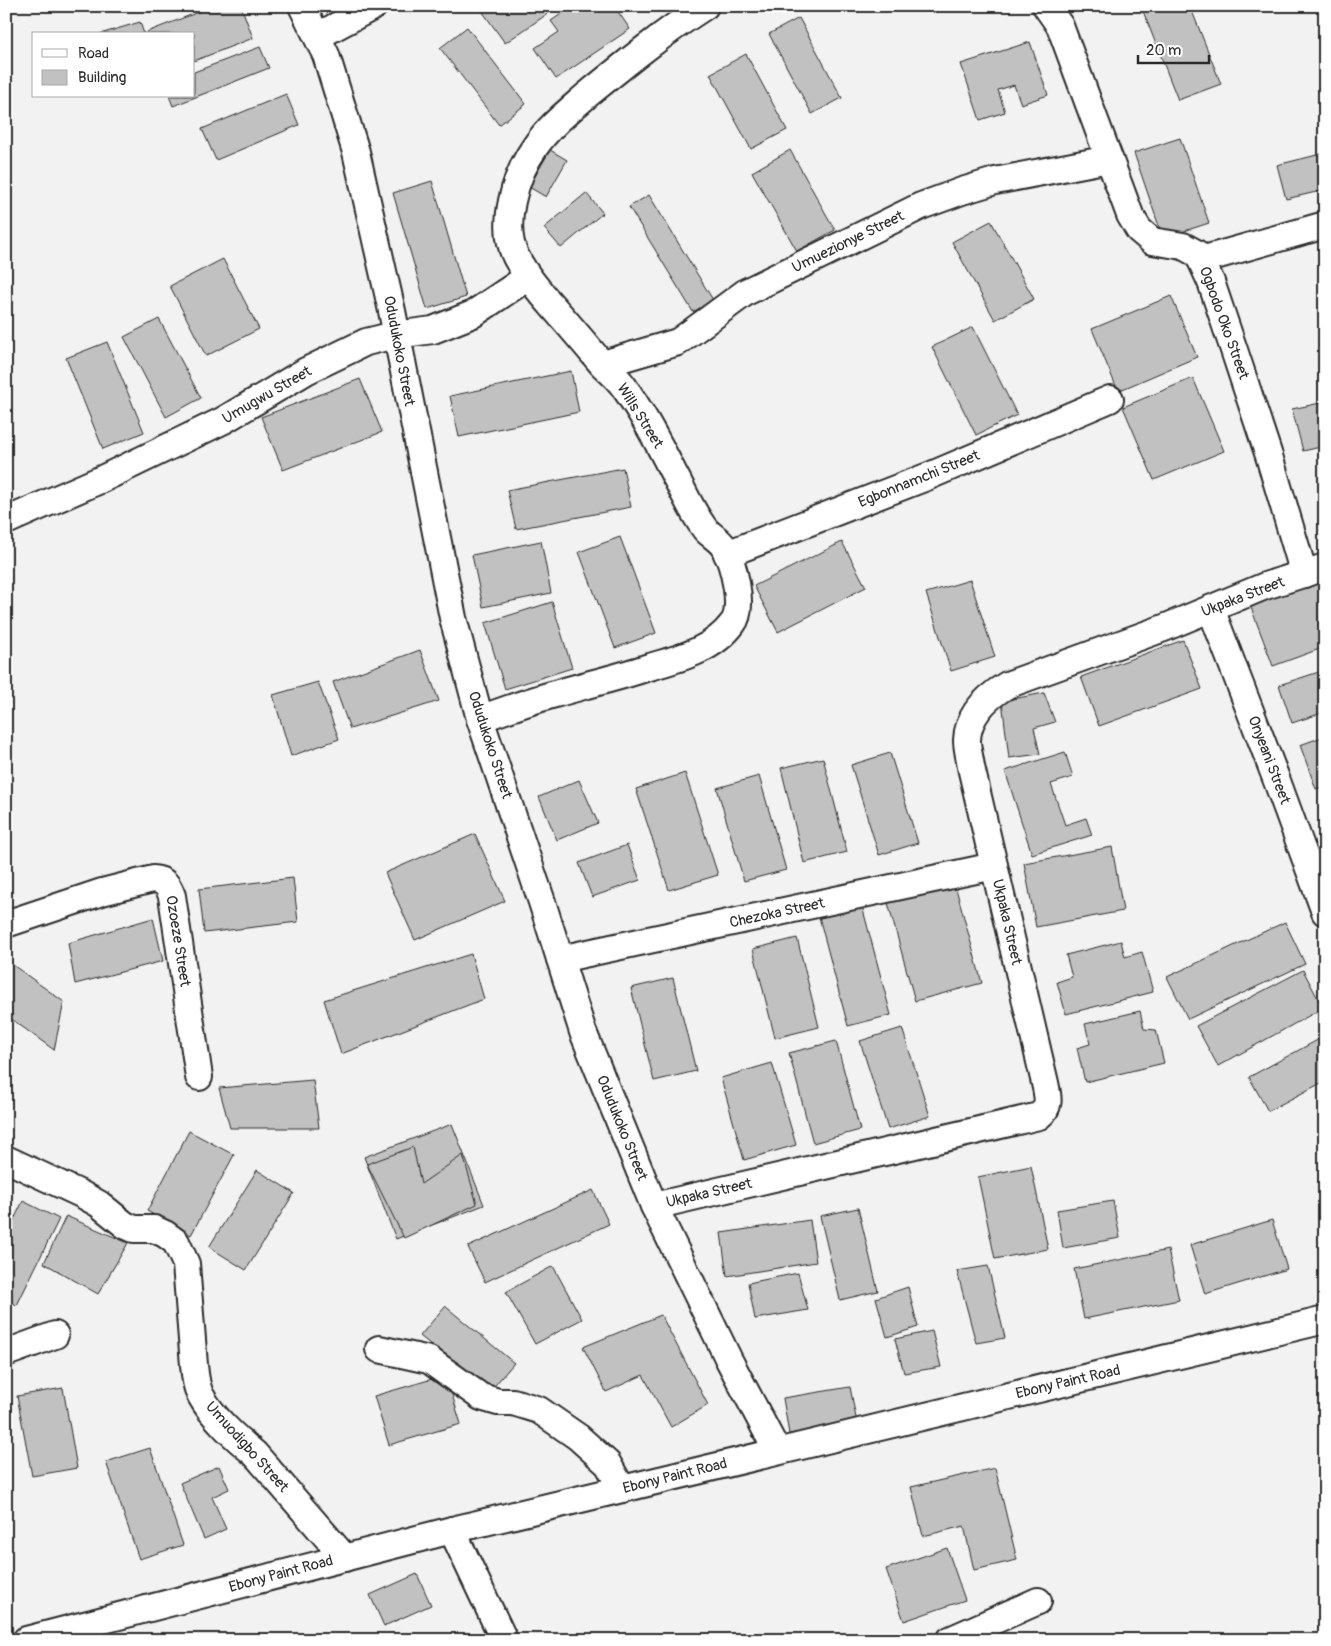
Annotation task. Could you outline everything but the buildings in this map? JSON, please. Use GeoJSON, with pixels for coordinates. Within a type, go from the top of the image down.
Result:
{"type":"FeatureCollection","features":[{"type":"Feature","properties":{"kind":"street","name":"Odudukoko Street"},"geometry":{"type":"LineString","coordinates":[[302,6],[326,55],[356,152],[392,312],[395,335],[453,618],[480,719],[583,1032],[654,1206],[729,1360],[777,1451]]}},
{"type":"Feature","properties":{"kind":"street"},"geometry":{"type":"LineString","coordinates":[[318,36],[374,6]]}},
{"type":"Feature","properties":{"kind":"street","name":"Wills Street"},"geometry":{"type":"LineString","coordinates":[[480,719],[534,700],[600,683],[687,656],[706,646],[734,622],[739,610],[739,596],[723,546],[710,534],[693,511],[664,455],[623,385],[528,277],[512,249],[509,226],[513,199],[524,168],[534,148],[563,116],[619,68],[677,24],[705,6]]}},
{"type":"Feature","properties":{"kind":"street","name":"Ogbodo Oko Street"},"geometry":{"type":"LineString","coordinates":[[1046,6],[1060,26],[1130,216],[1139,230],[1152,241],[1183,246],[1196,253],[1201,260],[1211,282],[1269,456],[1314,571]]}},
{"type":"Feature","properties":{"kind":"street","name":"Umuezionye Street"},"geometry":{"type":"LineString","coordinates":[[603,364],[678,342],[746,292],[921,206],[962,191],[995,182],[1109,159]]}},
{"type":"Feature","properties":{"kind":"street"},"geometry":{"type":"LineString","coordinates":[[1201,260],[1325,225]]}},
{"type":"Feature","properties":{"kind":"street","name":"Umugwu Street"},"geometry":{"type":"LineString","coordinates":[[6,520],[102,479],[224,420],[306,371],[366,342],[395,335],[433,330],[473,314],[528,277]]}},
{"type":"Feature","properties":{"kind":"street","name":"Egbonnamchi Street"},"geometry":{"type":"LineString","coordinates":[[727,554],[929,476],[1110,399]]}},
{"type":"Feature","properties":{"kind":"street","name":"Ukpaka Street"},"geometry":{"type":"LineString","coordinates":[[654,1206],[1039,1116],[1045,1111],[1048,1098],[971,767],[967,740],[969,728],[976,712],[985,700],[1007,685],[1211,609],[1265,586],[1314,571]]}},
{"type":"Feature","properties":{"kind":"street","name":"Onyeani Street"},"geometry":{"type":"LineString","coordinates":[[1211,609],[1290,814],[1325,912]]}},
{"type":"Feature","properties":{"kind":"street","name":"Chezoka Street"},"geometry":{"type":"LineString","coordinates":[[560,959],[994,866]]}},
{"type":"Feature","properties":{"kind":"street","name":"Ozoeze Street"},"geometry":{"type":"LineString","coordinates":[[6,924],[102,892],[153,878],[161,880],[169,886],[199,1077]]}},
{"type":"Feature","properties":{"kind":"street","name":"Umuodigbo Street"},"geometry":{"type":"LineString","coordinates":[[6,1159],[81,1194],[99,1204],[125,1225],[134,1229],[154,1229],[176,1242],[186,1264],[194,1365],[200,1395],[212,1411],[240,1442],[255,1454],[346,1558]]}},
{"type":"Feature","properties":{"kind":"street","name":"Ebony Paint Road"},"geometry":{"type":"LineString","coordinates":[[26,1640],[452,1530],[1325,1320]]}},
{"type":"Feature","properties":{"kind":"street"},"geometry":{"type":"LineString","coordinates":[[6,1353],[55,1335]]}},
{"type":"Feature","properties":{"kind":"street"},"geometry":{"type":"LineString","coordinates":[[378,1349],[429,1360],[481,1397],[498,1402],[513,1402],[538,1410],[578,1437],[608,1464],[622,1489]]}},
{"type":"Feature","properties":{"kind":"street"},"geometry":{"type":"LineString","coordinates":[[452,1530],[504,1640]]}},
{"type":"Feature","properties":{"kind":"street"},"geometry":{"type":"LineString","coordinates":[[950,1640],[984,1633],[1038,1601]]}}]}
